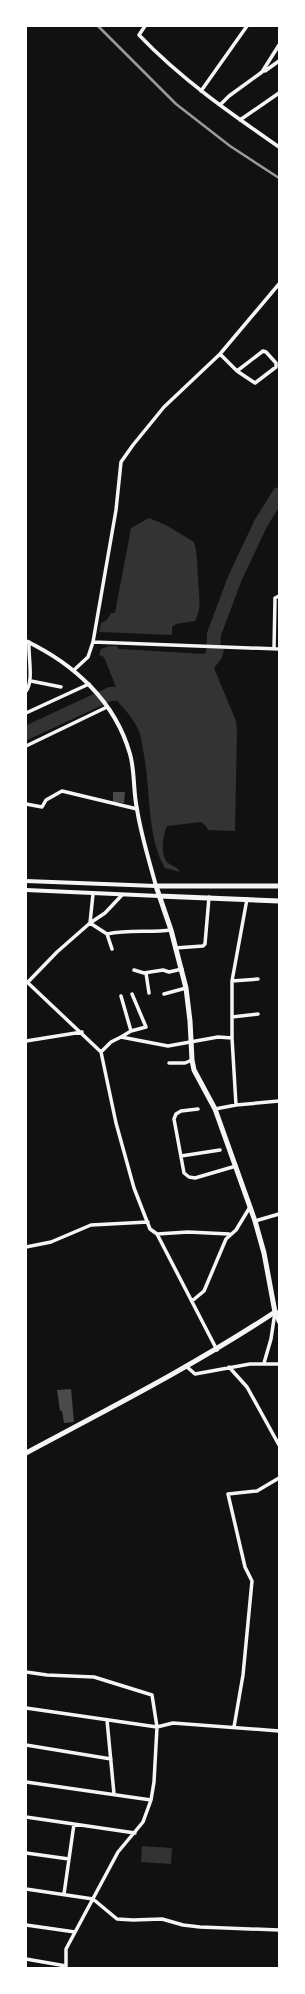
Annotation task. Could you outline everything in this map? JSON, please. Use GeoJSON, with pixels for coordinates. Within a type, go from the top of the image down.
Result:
{"type":"FeatureCollection","features":[{"type":"Feature","properties":{"kind":"main road"},"geometry":{"type":"LineString","coordinates":[[26,1452],[217,1350],[277,1312],[264,1253],[255,1221],[215,1109],[194,1070],[186,988],[171,930],[156,886],[279,886]]}},
{"type":"Feature","properties":{"kind":"main road"},"geometry":{"type":"LineString","coordinates":[[159,896],[279,901]]}},
{"type":"Feature","properties":{"kind":"street"},"geometry":{"type":"LineString","coordinates":[[145,26],[139,35],[157,54],[201,91],[279,147]]}},
{"type":"Feature","properties":{"kind":"street"},"geometry":{"type":"LineString","coordinates":[[201,91],[247,26]]}},
{"type":"Feature","properties":{"kind":"street"},"geometry":{"type":"LineString","coordinates":[[262,72],[279,46]]}},
{"type":"Feature","properties":{"kind":"street"},"geometry":{"type":"LineString","coordinates":[[220,105],[229,96],[279,61]]}},
{"type":"Feature","properties":{"kind":"street"},"geometry":{"type":"LineString","coordinates":[[240,120],[279,93]]}},
{"type":"Feature","properties":{"kind":"street"},"geometry":{"type":"LineString","coordinates":[[74,670],[88,657],[93,642],[116,510],[122,462],[133,445],[164,407],[220,354],[279,284]]}},
{"type":"Feature","properties":{"kind":"street"},"geometry":{"type":"LineString","coordinates":[[220,354],[237,371],[255,383],[276,367],[276,363],[266,352],[263,351],[237,371]]}},
{"type":"Feature","properties":{"kind":"street"},"geometry":{"type":"LineString","coordinates":[[274,649],[275,598],[279,596]]}},
{"type":"Feature","properties":{"kind":"street"},"geometry":{"type":"LineString","coordinates":[[274,628],[279,625]]}},
{"type":"Feature","properties":{"kind":"street"},"geometry":{"type":"LineString","coordinates":[[26,881],[156,886],[137,809],[130,755],[121,729],[107,707],[89,684],[74,670],[28,642]]}},
{"type":"Feature","properties":{"kind":"street"},"geometry":{"type":"LineString","coordinates":[[26,691],[31,681],[29,672],[28,642]]}},
{"type":"Feature","properties":{"kind":"street"},"geometry":{"type":"LineString","coordinates":[[93,642],[206,648],[279,649]]}},
{"type":"Feature","properties":{"kind":"street"},"geometry":{"type":"LineString","coordinates":[[31,681],[61,687]]}},
{"type":"Feature","properties":{"kind":"street"},"geometry":{"type":"LineString","coordinates":[[26,713],[89,684]]}},
{"type":"Feature","properties":{"kind":"street"},"geometry":{"type":"LineString","coordinates":[[26,746],[107,707]]}},
{"type":"Feature","properties":{"kind":"street"},"geometry":{"type":"LineString","coordinates":[[26,804],[42,807],[46,800],[62,791],[137,809]]}},
{"type":"Feature","properties":{"kind":"street"},"geometry":{"type":"LineString","coordinates":[[26,890],[159,896]]}},
{"type":"Feature","properties":{"kind":"street"},"geometry":{"type":"LineString","coordinates":[[90,923],[93,894]]}},
{"type":"Feature","properties":{"kind":"street"},"geometry":{"type":"LineString","coordinates":[[122,895],[105,913],[90,923],[26,982],[83,1032],[101,1052],[116,1123],[134,1188],[150,1229],[157,1234],[217,1350]]}},
{"type":"Feature","properties":{"kind":"street"},"geometry":{"type":"LineString","coordinates":[[176,948],[203,946],[205,944],[209,897]]}},
{"type":"Feature","properties":{"kind":"street"},"geometry":{"type":"LineString","coordinates":[[236,1104],[232,1038],[232,981],[247,899]]}},
{"type":"Feature","properties":{"kind":"street"},"geometry":{"type":"LineString","coordinates":[[90,923],[107,934],[112,949]]}},
{"type":"Feature","properties":{"kind":"street"},"geometry":{"type":"LineString","coordinates":[[107,934],[130,930],[157,932],[171,930]]}},
{"type":"Feature","properties":{"kind":"street"},"geometry":{"type":"LineString","coordinates":[[134,970],[146,973],[163,970],[169,972],[182,969]]}},
{"type":"Feature","properties":{"kind":"street"},"geometry":{"type":"LineString","coordinates":[[146,973],[149,994]]}},
{"type":"Feature","properties":{"kind":"street"},"geometry":{"type":"LineString","coordinates":[[232,981],[258,979]]}},
{"type":"Feature","properties":{"kind":"street"},"geometry":{"type":"LineString","coordinates":[[164,994],[186,988]]}},
{"type":"Feature","properties":{"kind":"street"},"geometry":{"type":"LineString","coordinates":[[101,1052],[111,1042],[132,1031],[146,1027],[132,994]]}},
{"type":"Feature","properties":{"kind":"street"},"geometry":{"type":"LineString","coordinates":[[121,996],[132,1031]]}},
{"type":"Feature","properties":{"kind":"street"},"geometry":{"type":"LineString","coordinates":[[232,1017],[258,1014]]}},
{"type":"Feature","properties":{"kind":"street"},"geometry":{"type":"LineString","coordinates":[[26,1040],[83,1032]]}},
{"type":"Feature","properties":{"kind":"street"},"geometry":{"type":"LineString","coordinates":[[121,1037],[168,1046],[218,1037],[232,1038]]}},
{"type":"Feature","properties":{"kind":"street"},"geometry":{"type":"LineString","coordinates":[[169,1063],[185,1063],[192,1060]]}},
{"type":"Feature","properties":{"kind":"street"},"geometry":{"type":"LineString","coordinates":[[215,1109],[236,1104],[279,1101]]}},
{"type":"Feature","properties":{"kind":"street"},"geometry":{"type":"LineString","coordinates":[[198,1110],[181,1111],[176,1114],[174,1119],[182,1169],[189,1177],[195,1178],[236,1166]]}},
{"type":"Feature","properties":{"kind":"street"},"geometry":{"type":"LineString","coordinates":[[181,1156],[220,1150]]}},
{"type":"Feature","properties":{"kind":"street"},"geometry":{"type":"LineString","coordinates":[[192,1301],[204,1291],[226,1239],[229,1234],[236,1230],[250,1207]]}},
{"type":"Feature","properties":{"kind":"street"},"geometry":{"type":"LineString","coordinates":[[255,1221],[279,1214]]}},
{"type":"Feature","properties":{"kind":"street"},"geometry":{"type":"LineString","coordinates":[[26,1247],[51,1242],[91,1225],[148,1222]]}},
{"type":"Feature","properties":{"kind":"street"},"geometry":{"type":"LineString","coordinates":[[157,1234],[188,1232],[229,1234]]}},
{"type":"Feature","properties":{"kind":"street"},"geometry":{"type":"LineString","coordinates":[[277,1312],[279,1322]]}},
{"type":"Feature","properties":{"kind":"street"},"geometry":{"type":"LineString","coordinates":[[264,1363],[277,1312]]}},
{"type":"Feature","properties":{"kind":"street"},"geometry":{"type":"LineString","coordinates":[[186,1366],[195,1374],[229,1367],[264,1363],[279,1364]]}},
{"type":"Feature","properties":{"kind":"street"},"geometry":{"type":"LineString","coordinates":[[229,1367],[247,1387],[279,1444]]}},
{"type":"Feature","properties":{"kind":"street"},"geometry":{"type":"LineString","coordinates":[[234,1727],[243,1675],[252,1581],[245,1568],[228,1494],[257,1490],[279,1478]]}},
{"type":"Feature","properties":{"kind":"street"},"geometry":{"type":"LineString","coordinates":[[26,1672],[47,1675],[94,1677],[152,1695],[157,1727],[154,1782],[151,1800],[143,1822],[118,1852],[75,1932],[66,1949],[66,1967],[26,1959]]}},
{"type":"Feature","properties":{"kind":"street"},"geometry":{"type":"LineString","coordinates":[[26,1708],[157,1727],[173,1723],[279,1731]]}},
{"type":"Feature","properties":{"kind":"street"},"geometry":{"type":"LineString","coordinates":[[107,1720],[114,1794]]}},
{"type":"Feature","properties":{"kind":"street"},"geometry":{"type":"LineString","coordinates":[[26,1745],[111,1759]]}},
{"type":"Feature","properties":{"kind":"street"},"geometry":{"type":"LineString","coordinates":[[26,1782],[151,1800]]}},
{"type":"Feature","properties":{"kind":"street"},"geometry":{"type":"LineString","coordinates":[[26,1817],[135,1832]]}},
{"type":"Feature","properties":{"kind":"street"},"geometry":{"type":"LineString","coordinates":[[64,1894],[74,1824]]}},
{"type":"Feature","properties":{"kind":"street"},"geometry":{"type":"LineString","coordinates":[[26,1853],[69,1859]]}},
{"type":"Feature","properties":{"kind":"street"},"geometry":{"type":"LineString","coordinates":[[26,1889],[64,1894],[93,1900],[117,1919],[162,1919],[183,1925],[200,1927],[279,1930]]}},
{"type":"Feature","properties":{"kind":"street"},"geometry":{"type":"LineString","coordinates":[[26,1925],[75,1932]]}},
{"type":"Feature","properties":{"kind":"shaded area"},"geometry":{"type":"Polygon","coordinates":[[[149,518],[166,525],[194,542],[197,556],[200,599],[199,610],[195,621],[176,624],[172,627],[172,635],[99,632],[101,623],[107,620],[111,613],[115,613],[131,528],[149,518]]]}},
{"type":"Feature","properties":{"kind":"shaded area"},"geometry":{"type":"Polygon","coordinates":[[[109,646],[117,646],[119,649],[205,654],[207,649],[224,649],[222,658],[214,668],[236,721],[235,831],[208,830],[201,822],[167,826],[163,839],[163,854],[167,862],[177,868],[180,872],[165,868],[159,855],[152,826],[140,734],[132,718],[118,702],[120,697],[104,657],[99,655],[101,649],[109,646]]]}},
{"type":"Feature","properties":{"kind":"shaded area"},"geometry":{"type":"Polygon","coordinates":[[[142,1846],[172,1848],[171,1864],[141,1862],[142,1846]]]}},
{"type":"Feature","properties":{"kind":"building"},"geometry":{"type":"Polygon","coordinates":[[[113,792],[125,792],[124,803],[113,802],[113,792]]]}},
{"type":"Feature","properties":{"kind":"building"},"geometry":{"type":"Polygon","coordinates":[[[71,1389],[74,1422],[64,1423],[62,1411],[60,1411],[57,1390],[71,1389]]]}},
{"type":"Feature","properties":{"kind":"waterway"},"geometry":{"type":"LineString","coordinates":[[207,661],[213,655],[214,634],[235,578],[261,523],[279,494]]}},
{"type":"Feature","properties":{"kind":"waterway"},"geometry":{"type":"LineString","coordinates":[[26,733],[110,694],[137,693]]}},
{"type":"Feature","properties":{"kind":"railway"},"geometry":{"type":"LineString","coordinates":[[98,26],[176,104],[230,146],[279,178]]}}]}
